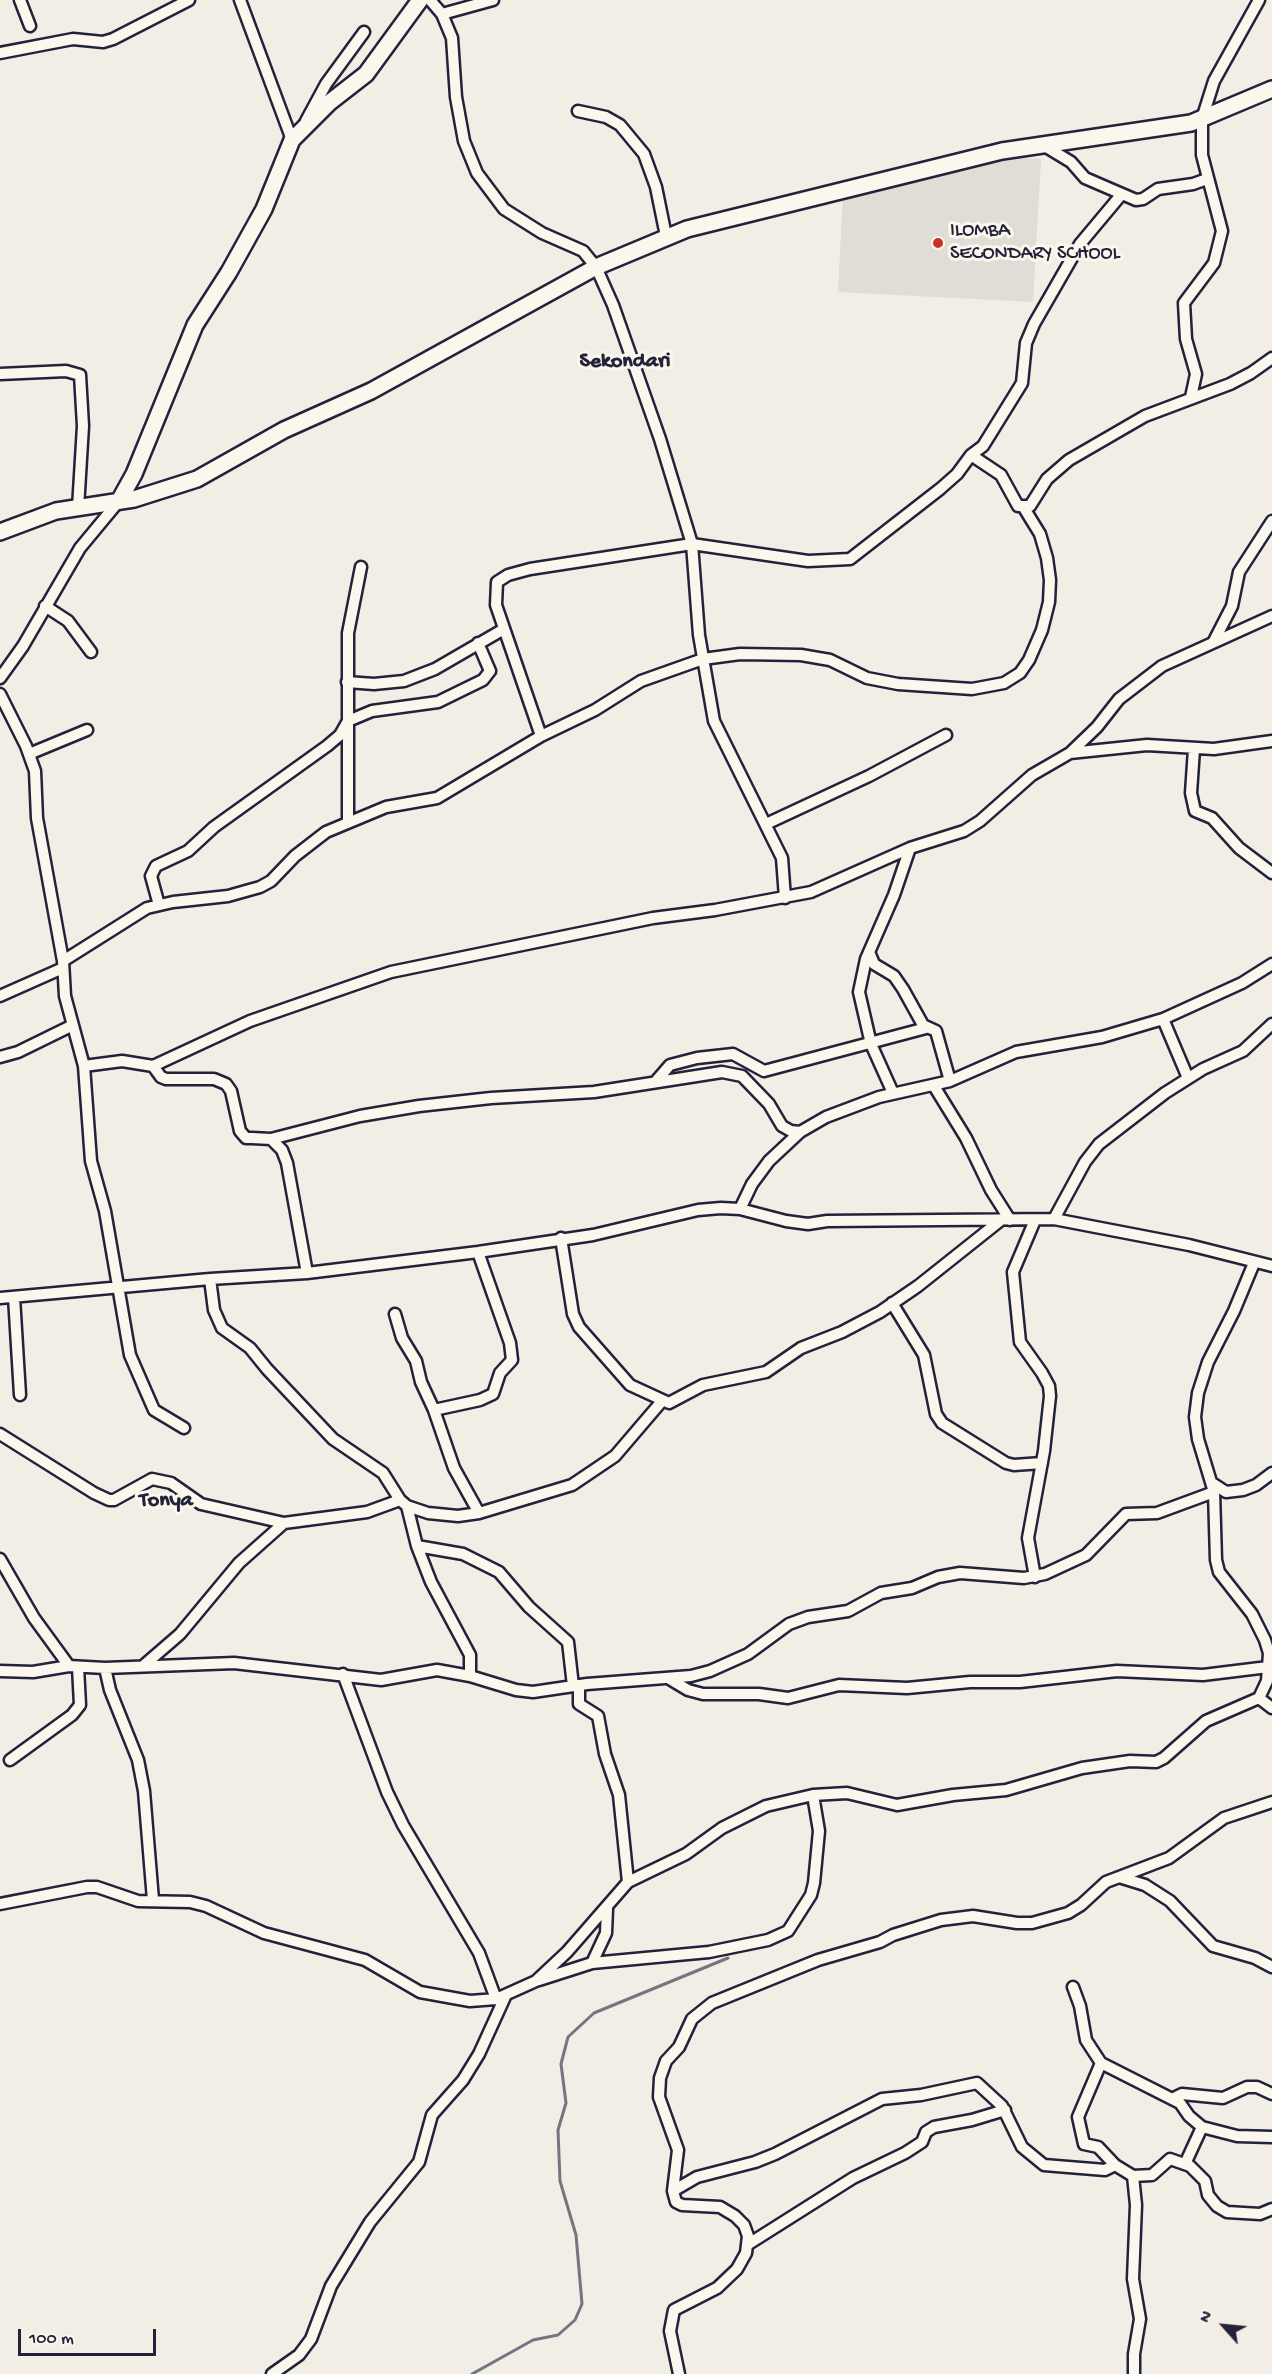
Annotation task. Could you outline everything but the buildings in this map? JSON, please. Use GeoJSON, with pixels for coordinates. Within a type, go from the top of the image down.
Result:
{"type":"FeatureCollection","features":[{"type":"Feature","properties":{"kind":"street"},"geometry":{"type":"LineString","coordinates":[[20,0],[30,26]]}},
{"type":"Feature","properties":{"kind":"street"},"geometry":{"type":"LineString","coordinates":[[0,53],[73,39],[103,42],[189,0]]}},
{"type":"Feature","properties":{"kind":"street"},"geometry":{"type":"LineString","coordinates":[[240,0],[297,135]]}},
{"type":"Feature","properties":{"kind":"street"},"geometry":{"type":"LineString","coordinates":[[442,14],[494,0]]}},
{"type":"Feature","properties":{"kind":"street"},"geometry":{"type":"LineString","coordinates":[[1191,397],[1196,374],[1186,339],[1184,303],[1187,295],[1207,275],[1219,251],[1222,231],[1200,143],[1202,119],[1214,81],[1259,0]]}},
{"type":"Feature","properties":{"kind":"street"},"geometry":{"type":"LineString","coordinates":[[297,135],[366,74],[419,1],[442,14],[452,38],[456,97],[464,141],[483,182],[504,209],[542,233],[583,251],[596,267],[620,322],[629,356],[660,439],[692,544],[703,659],[714,721],[728,754],[782,858],[785,898]]}},
{"type":"Feature","properties":{"kind":"street"},"geometry":{"type":"LineString","coordinates":[[0,678],[23,646],[80,548],[119,501],[134,474],[195,325],[264,208],[297,135],[326,84],[364,32]]}},
{"type":"Feature","properties":{"kind":"street"},"geometry":{"type":"LineString","coordinates":[[0,532],[33,518],[153,494],[197,479],[284,430],[371,391],[596,267],[666,236],[744,213],[963,160],[1041,144],[1078,141],[1202,119],[1272,89]]}},
{"type":"Feature","properties":{"kind":"street"},"geometry":{"type":"LineString","coordinates":[[578,111],[606,117],[620,125],[644,154],[656,187],[666,236]]}},
{"type":"Feature","properties":{"kind":"street"},"geometry":{"type":"LineString","coordinates":[[1041,144],[1071,162],[1085,178],[1121,195],[1140,200],[1158,189],[1193,184],[1207,178]]}},
{"type":"Feature","properties":{"kind":"street"},"geometry":{"type":"LineString","coordinates":[[541,736],[496,605],[497,582],[508,575],[530,569],[692,544],[808,561],[850,559],[949,481],[971,455],[983,446],[1016,396],[1024,372],[1029,334],[1054,286],[1080,244],[1121,195]]}},
{"type":"Feature","properties":{"kind":"street"},"geometry":{"type":"LineString","coordinates":[[1024,508],[1035,501],[1047,479],[1069,460],[1145,416],[1230,384],[1272,358]]}},
{"type":"Feature","properties":{"kind":"street"},"geometry":{"type":"LineString","coordinates":[[0,374],[66,371],[80,375],[83,426],[78,508]]}},
{"type":"Feature","properties":{"kind":"street"},"geometry":{"type":"LineString","coordinates":[[0,996],[63,965],[129,918],[159,904],[228,896],[260,887],[271,881],[310,843],[348,821],[395,805],[437,798],[541,736],[589,714],[641,681],[703,659],[750,654],[801,655],[830,660],[867,678],[898,684],[972,689],[1004,683],[1020,674],[1042,630],[1049,602],[1050,580],[1047,558],[1040,534],[1024,508],[1014,501],[1001,475],[971,455]]}},
{"type":"Feature","properties":{"kind":"street"},"geometry":{"type":"LineString","coordinates":[[1214,641],[1232,606],[1239,572],[1272,521]]}},
{"type":"Feature","properties":{"kind":"street"},"geometry":{"type":"LineString","coordinates":[[348,821],[348,633],[361,567]]}},
{"type":"Feature","properties":{"kind":"street"},"geometry":{"type":"LineString","coordinates":[[45,606],[68,621],[91,652]]}},
{"type":"Feature","properties":{"kind":"street"},"geometry":{"type":"LineString","coordinates":[[84,1066],[122,1061],[153,1066],[250,1021],[380,975],[653,918],[811,892],[910,848],[964,831],[980,821],[1032,775],[1070,753],[1091,733],[1119,699],[1162,666],[1272,616]]}},
{"type":"Feature","properties":{"kind":"street"},"geometry":{"type":"LineString","coordinates":[[347,682],[390,684],[404,681],[435,669],[504,629]]}},
{"type":"Feature","properties":{"kind":"street"},"geometry":{"type":"LineString","coordinates":[[159,904],[151,876],[156,866],[188,851],[214,827],[327,746],[340,735],[348,721],[372,711],[438,702],[483,680],[490,671],[478,643]]}},
{"type":"Feature","properties":{"kind":"street"},"geometry":{"type":"LineString","coordinates":[[0,694],[29,754],[36,780],[41,844],[63,965],[71,1026],[84,1066],[91,1161],[105,1211],[130,1355],[144,1392],[154,1410],[184,1428]]}},
{"type":"Feature","properties":{"kind":"street"},"geometry":{"type":"LineString","coordinates":[[29,754],[87,730]]}},
{"type":"Feature","properties":{"kind":"street"},"geometry":{"type":"LineString","coordinates":[[766,824],[869,776],[946,735]]}},
{"type":"Feature","properties":{"kind":"street"},"geometry":{"type":"LineString","coordinates":[[1070,753],[1147,745],[1214,749],[1272,741]]}},
{"type":"Feature","properties":{"kind":"street"},"geometry":{"type":"LineString","coordinates":[[1194,749],[1191,793],[1196,811],[1212,818],[1239,848],[1272,873]]}},
{"type":"Feature","properties":{"kind":"street"},"geometry":{"type":"LineString","coordinates":[[893,1093],[871,1044],[859,993],[860,976],[894,895],[910,848]]}},
{"type":"Feature","properties":{"kind":"street"},"geometry":{"type":"LineString","coordinates":[[869,951],[874,964],[894,976],[926,1028]]}},
{"type":"Feature","properties":{"kind":"street"},"geometry":{"type":"LineString","coordinates":[[740,1209],[752,1184],[769,1161],[800,1132],[826,1117],[893,1093],[950,1081],[1016,1052],[1102,1036],[1162,1019],[1242,983],[1272,964]]}},
{"type":"Feature","properties":{"kind":"street"},"geometry":{"type":"LineString","coordinates":[[1162,1019],[1188,1078]]}},
{"type":"Feature","properties":{"kind":"street"},"geometry":{"type":"LineString","coordinates":[[1054,1219],[1085,1162],[1099,1144],[1188,1078],[1242,1051],[1272,1024]]}},
{"type":"Feature","properties":{"kind":"street"},"geometry":{"type":"LineString","coordinates":[[0,1057],[18,1052],[71,1026]]}},
{"type":"Feature","properties":{"kind":"street"},"geometry":{"type":"LineString","coordinates":[[657,1080],[670,1065],[697,1058],[733,1054],[764,1071],[926,1028],[936,1031],[950,1081]]}},
{"type":"Feature","properties":{"kind":"street"},"geometry":{"type":"LineString","coordinates":[[153,1066],[161,1077],[166,1079],[214,1079],[226,1084],[231,1091],[240,1131],[246,1138],[271,1139],[360,1116],[419,1106],[491,1098],[594,1092],[657,1080],[722,1072],[735,1073],[759,1092],[782,1126],[791,1131],[800,1132]]}},
{"type":"Feature","properties":{"kind":"street"},"geometry":{"type":"LineString","coordinates":[[934,1086],[966,1138],[1006,1220]]}},
{"type":"Feature","properties":{"kind":"street"},"geometry":{"type":"LineString","coordinates":[[271,1139],[282,1150],[287,1163],[307,1273]]}},
{"type":"Feature","properties":{"kind":"street"},"geometry":{"type":"LineString","coordinates":[[0,1298],[210,1279],[307,1273],[478,1252],[593,1235],[698,1210],[740,1209],[786,1221],[808,1224],[827,1221],[1054,1219],[1189,1245],[1272,1266]]}},
{"type":"Feature","properties":{"kind":"street"},"geometry":{"type":"LineString","coordinates":[[561,1238],[573,1314],[579,1327],[625,1381],[635,1389],[662,1401],[675,1401],[711,1382],[756,1376],[766,1372],[801,1348],[842,1332],[892,1304],[1006,1220]]}},
{"type":"Feature","properties":{"kind":"street"},"geometry":{"type":"LineString","coordinates":[[1035,1220],[1015,1261],[1014,1280],[1020,1342],[1049,1386],[1049,1408],[1042,1463],[1028,1538],[1035,1577]]}},
{"type":"Feature","properties":{"kind":"street"},"geometry":{"type":"LineString","coordinates":[[434,1410],[480,1400],[494,1394],[500,1373],[512,1360],[510,1343],[478,1252]]}},
{"type":"Feature","properties":{"kind":"street"},"geometry":{"type":"LineString","coordinates":[[536,1981],[606,1909],[628,1882],[686,1854],[741,1818],[766,1806],[813,1796],[860,1794],[897,1805],[953,1795],[1006,1790],[1082,1768],[1130,1761],[1156,1762],[1176,1749],[1206,1721],[1259,1698],[1267,1681],[1269,1653],[1260,1628],[1218,1566],[1213,1488],[1196,1428],[1198,1393],[1208,1362],[1234,1311],[1254,1263]]}},
{"type":"Feature","properties":{"kind":"street"},"geometry":{"type":"LineString","coordinates":[[210,1279],[214,1310],[222,1328],[250,1348],[333,1439],[383,1473],[404,1503],[431,1582],[470,1655],[470,1676]]}},
{"type":"Feature","properties":{"kind":"street"},"geometry":{"type":"LineString","coordinates":[[14,1298],[20,1395]]}},
{"type":"Feature","properties":{"kind":"street"},"geometry":{"type":"LineString","coordinates":[[892,1304],[924,1355],[936,1414],[942,1423],[1005,1463],[1014,1465],[1042,1463]]}},
{"type":"Feature","properties":{"kind":"street"},"geometry":{"type":"LineString","coordinates":[[395,1314],[402,1338],[416,1360],[421,1382],[434,1410],[454,1468],[479,1513]]}},
{"type":"Feature","properties":{"kind":"street"},"geometry":{"type":"LineString","coordinates":[[0,1434],[109,1500],[114,1500],[152,1479],[171,1483],[201,1504],[284,1523],[367,1512],[404,1503],[441,1515],[458,1516],[479,1513],[572,1485],[592,1474],[615,1456],[662,1401]]}},
{"type":"Feature","properties":{"kind":"street"},"geometry":{"type":"LineString","coordinates":[[0,1671],[33,1672],[74,1667],[234,1663],[381,1680],[437,1670],[470,1676],[516,1690],[550,1691],[576,1686],[701,1674],[736,1661],[797,1620],[848,1611],[881,1593],[912,1588],[944,1575],[968,1572],[1035,1577],[1070,1564],[1086,1555],[1126,1515],[1152,1515],[1213,1488],[1226,1492],[1243,1490],[1256,1485],[1272,1473]]}},
{"type":"Feature","properties":{"kind":"street"},"geometry":{"type":"LineString","coordinates":[[143,1666],[180,1634],[239,1563],[284,1523]]}},
{"type":"Feature","properties":{"kind":"street"},"geometry":{"type":"LineString","coordinates":[[417,1546],[463,1554],[499,1572],[530,1607],[568,1642],[579,1704],[598,1716],[605,1754],[619,1795],[628,1882]]}},
{"type":"Feature","properties":{"kind":"street"},"geometry":{"type":"LineString","coordinates":[[0,1559],[34,1618],[74,1667],[80,1705],[72,1715],[10,1760]]}},
{"type":"Feature","properties":{"kind":"street"},"geometry":{"type":"LineString","coordinates":[[668,1678],[688,1690],[703,1694],[759,1694],[788,1698],[839,1685],[907,1688],[970,1682],[1020,1682],[1118,1671],[1203,1675],[1268,1667]]}},
{"type":"Feature","properties":{"kind":"street"},"geometry":{"type":"LineString","coordinates":[[105,1668],[110,1690],[138,1760],[148,1813],[153,1900]]}},
{"type":"Feature","properties":{"kind":"street"},"geometry":{"type":"LineString","coordinates":[[272,2374],[299,2355],[311,2339],[324,2304],[341,2269],[370,2222],[419,2162],[432,2115],[463,2080],[479,2054],[500,1998],[463,1922],[403,1825],[387,1792],[342,1674]]}},
{"type":"Feature","properties":{"kind":"street"},"geometry":{"type":"LineString","coordinates":[[1259,1698],[1272,1708]]}},
{"type":"Feature","properties":{"kind":"street"},"geometry":{"type":"LineString","coordinates":[[0,1904],[44,1893],[97,1887],[138,1901],[153,1900],[206,1906],[264,1933],[365,1960],[420,1992],[470,2001],[500,1998],[536,1981],[592,1964],[709,1952],[768,1940],[788,1931],[811,1895],[814,1883],[819,1831],[813,1796]]}},
{"type":"Feature","properties":{"kind":"street"},"geometry":{"type":"LineString","coordinates":[[679,2374],[670,2331],[674,2310],[717,2289],[737,2269],[747,2244],[744,2225],[735,2216],[720,2207],[682,2205],[676,2202],[673,2191],[678,2150],[659,2097],[660,2078],[666,2061],[679,2047],[692,2019],[712,2003],[818,1959],[880,1942],[893,1935],[941,1920],[973,1916],[1017,1923],[1053,1919],[1081,1905],[1106,1882],[1117,1876],[1169,1858],[1224,1818],[1272,1802]]}},
{"type":"Feature","properties":{"kind":"street"},"geometry":{"type":"LineString","coordinates":[[1117,1876],[1145,1885],[1170,1901],[1213,1946],[1255,1958],[1272,1967]]}},
{"type":"Feature","properties":{"kind":"street"},"geometry":{"type":"LineString","coordinates":[[592,1964],[606,1933],[606,1909]]}},
{"type":"Feature","properties":{"kind":"street"},"geometry":{"type":"LineString","coordinates":[[1072,1987],[1080,2006],[1086,2040],[1101,2063],[1180,2103],[1189,2116],[1202,2127],[1238,2136],[1272,2137]]}},
{"type":"Feature","properties":{"kind":"street"},"geometry":{"type":"LineString","coordinates":[[1101,2063],[1090,2094],[1081,2107],[1078,2117],[1084,2144],[1098,2147],[1115,2166],[1133,2176],[1152,2175],[1170,2159],[1185,2164],[1199,2173],[1205,2181],[1208,2196],[1217,2206],[1227,2212],[1260,2214],[1272,2209]]}},
{"type":"Feature","properties":{"kind":"street"},"geometry":{"type":"LineString","coordinates":[[673,2191],[697,2177],[755,2162],[775,2154],[882,2099],[921,2095],[977,2083],[1005,2110],[1022,2147],[1044,2165],[1105,2170],[1115,2166]]}},
{"type":"Feature","properties":{"kind":"street"},"geometry":{"type":"LineString","coordinates":[[1172,2099],[1182,2094],[1223,2098],[1247,2086],[1257,2087],[1272,2094]]}},
{"type":"Feature","properties":{"kind":"street"},"geometry":{"type":"LineString","coordinates":[[747,2244],[769,2233],[853,2178],[905,2153],[922,2142],[926,2132],[934,2127],[972,2120],[1005,2110]]}},
{"type":"Feature","properties":{"kind":"street"},"geometry":{"type":"LineString","coordinates":[[1185,2164],[1202,2127]]}},
{"type":"Feature","properties":{"kind":"street"},"geometry":{"type":"LineString","coordinates":[[1133,2176],[1137,2205],[1133,2279],[1140,2319],[1134,2354],[1134,2374]]}},
{"type":"Feature","properties":{"kind":"shaded area","name":"ILOMBA SECONDARY SCHOOL"},"geometry":{"type":"Polygon","coordinates":[[[980,156],[1041,159],[1033,302],[838,292],[843,193],[980,156]]]}},
{"type":"Feature","properties":{"kind":"waterway"},"geometry":{"type":"LineString","coordinates":[[472,2374],[533,2340],[558,2335],[575,2320],[582,2304],[576,2235],[560,2181],[558,2130],[566,2103],[561,2064],[568,2037],[594,2013],[728,1958]]}},
{"type":"Feature","properties":{"kind":"place","name":"ILOMBA SECONDARY SCHOOL"},"geometry":{"type":"Point","coordinates":[938,243]}},
{"type":"Feature","properties":{"kind":"district","name":"Sekondari"},"geometry":{"type":"Point","coordinates":[625,363]}},
{"type":"Feature","properties":{"kind":"district","name":"Tonya"},"geometry":{"type":"Point","coordinates":[166,1502]}}]}
